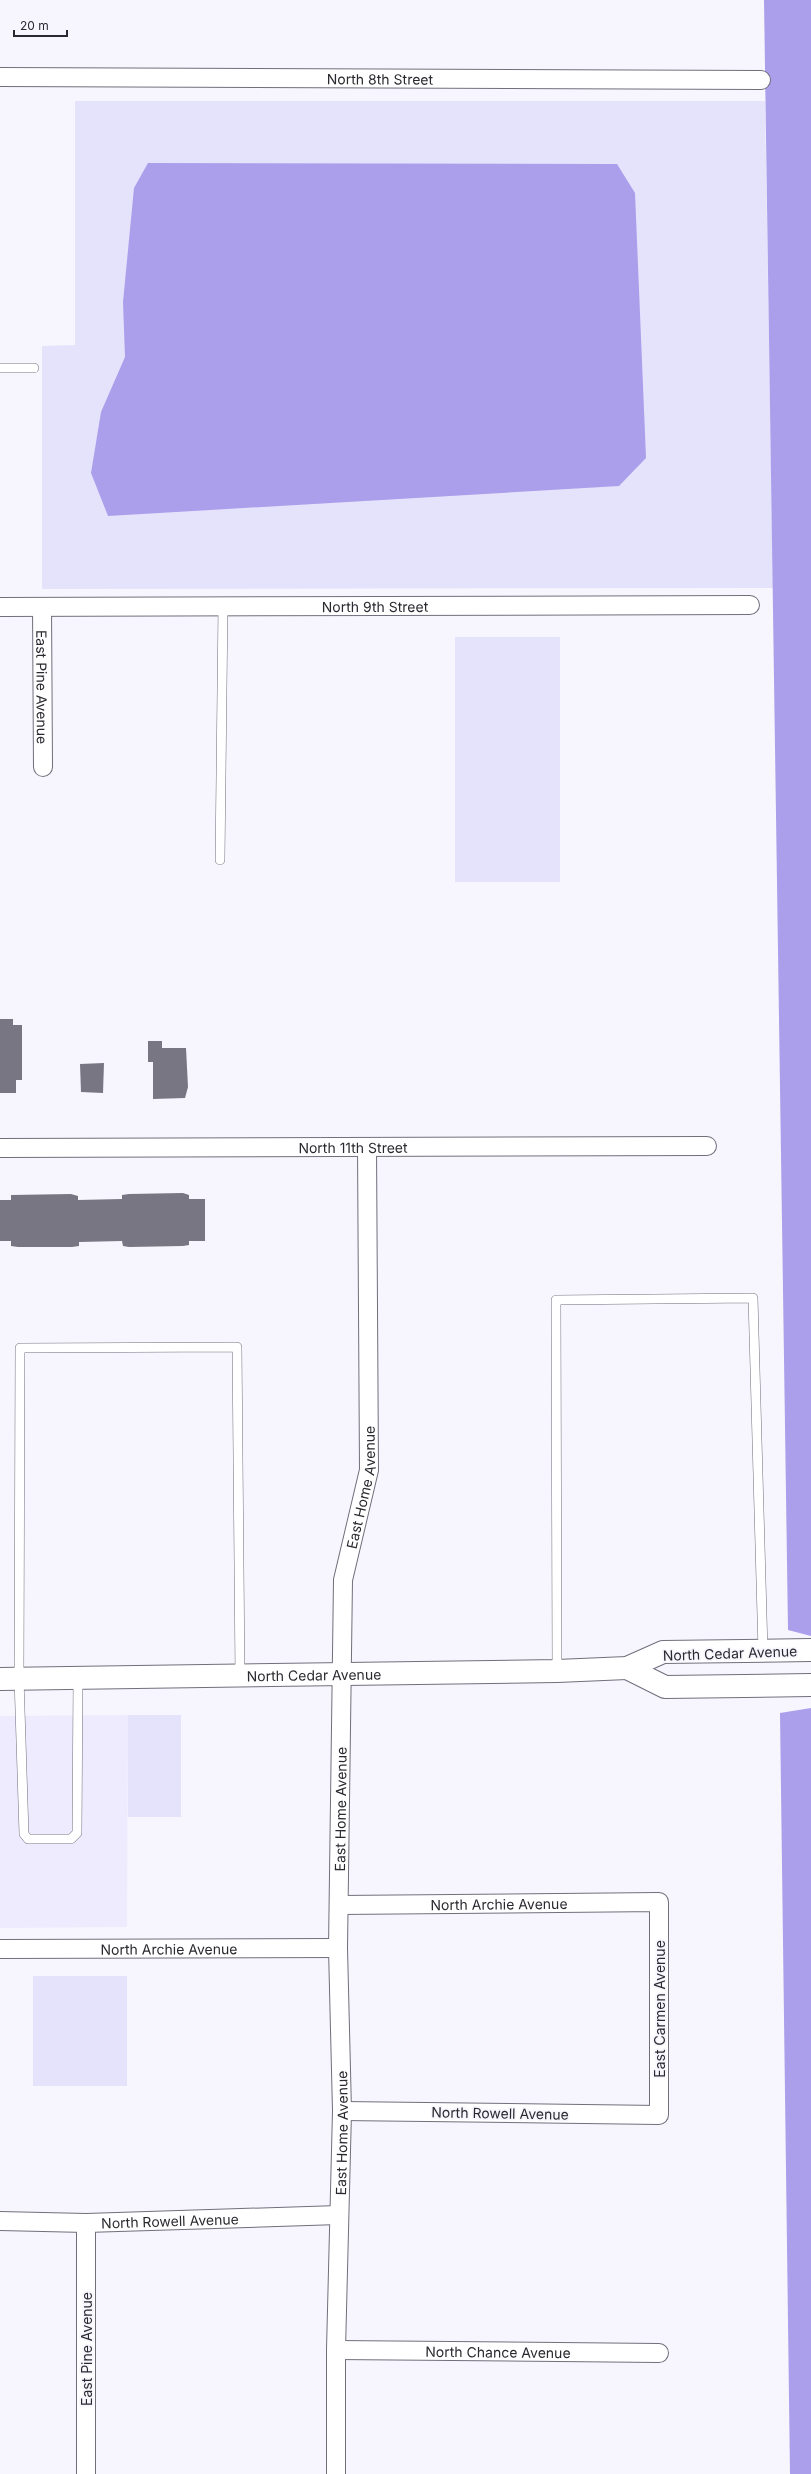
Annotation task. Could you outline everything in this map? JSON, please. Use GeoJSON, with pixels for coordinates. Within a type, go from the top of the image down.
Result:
{"type":"FeatureCollection","features":[{"type":"Feature","properties":{"kind":"main road","name":"North Cedar Avenue"},"geometry":{"type":"LineString","coordinates":[[10,1679],[557,1671],[627,1668],[663,1652],[802,1651]]}},
{"type":"Feature","properties":{"kind":"main road","name":"North Cedar Avenue"},"geometry":{"type":"LineString","coordinates":[[627,1668],[665,1687],[803,1685]]}},
{"type":"Feature","properties":{"kind":"street","name":"North 8th Street"},"geometry":{"type":"LineString","coordinates":[[0,77],[760,80]]}},
{"type":"Feature","properties":{"kind":"street","name":"North 9th Street"},"geometry":{"type":"LineString","coordinates":[[0,607],[750,605]]}},
{"type":"Feature","properties":{"kind":"street","name":"East Pine Avenue"},"geometry":{"type":"LineString","coordinates":[[42,607],[43,767]]}},
{"type":"Feature","properties":{"kind":"street","name":"North 11th Street"},"geometry":{"type":"LineString","coordinates":[[0,1148],[707,1146]]}},
{"type":"Feature","properties":{"kind":"street","name":"East Home Avenue"},"geometry":{"type":"LineString","coordinates":[[336,2474],[336,2350],[342,2111],[338,1948],[343,1580],[369,1470],[367,1147]]}},
{"type":"Feature","properties":{"kind":"street","name":"North Archie Avenue"},"geometry":{"type":"LineString","coordinates":[[339,1905],[659,1902]]}},
{"type":"Feature","properties":{"kind":"street","name":"East Carmen Avenue"},"geometry":{"type":"LineString","coordinates":[[658,2115],[659,1902]]}},
{"type":"Feature","properties":{"kind":"street","name":"North Archie Avenue"},"geometry":{"type":"LineString","coordinates":[[0,1949],[338,1948]]}},
{"type":"Feature","properties":{"kind":"street","name":"North Rowell Avenue"},"geometry":{"type":"LineString","coordinates":[[342,2111],[658,2115]]}},
{"type":"Feature","properties":{"kind":"street","name":"North Rowell Avenue"},"geometry":{"type":"LineString","coordinates":[[0,2221],[86,2223],[339,2215]]}},
{"type":"Feature","properties":{"kind":"street","name":"East Pine Avenue"},"geometry":{"type":"LineString","coordinates":[[86,2223],[86,2474]]}},
{"type":"Feature","properties":{"kind":"street","name":"North Chance Avenue"},"geometry":{"type":"LineString","coordinates":[[336,2350],[659,2353]]}},
{"type":"Feature","properties":{"kind":"lane"},"geometry":{"type":"LineString","coordinates":[[0,368],[34,368]]}},
{"type":"Feature","properties":{"kind":"lane"},"geometry":{"type":"LineString","coordinates":[[220,860],[223,606]]}},
{"type":"Feature","properties":{"kind":"lane"},"geometry":{"type":"LineString","coordinates":[[557,1671],[556,1300],[753,1298],[764,1651]]}},
{"type":"Feature","properties":{"kind":"lane"},"geometry":{"type":"LineString","coordinates":[[78,1678],[77,1833],[71,1839],[28,1839],[24,1834],[10,1679],[20,1348],[237,1347],[240,1675]]}},
{"type":"Feature","properties":{"kind":"shaded area"},"geometry":{"type":"Polygon","coordinates":[[[764,0],[811,0],[811,1636],[788,1630],[764,0]]]}},
{"type":"Feature","properties":{"kind":"shaded area"},"geometry":{"type":"Polygon","coordinates":[[[75,101],[765,101],[773,588],[42,589],[42,346],[75,345],[75,101]]]}},
{"type":"Feature","properties":{"kind":"shaded area"},"geometry":{"type":"Polygon","coordinates":[[[148,163],[617,164],[635,193],[646,458],[619,486],[108,516],[91,473],[101,412],[125,357],[123,302],[134,188],[148,163]]]}},
{"type":"Feature","properties":{"kind":"shaded area"},"geometry":{"type":"Polygon","coordinates":[[[455,637],[560,637],[560,882],[455,882],[455,637]]]}},
{"type":"Feature","properties":{"kind":"shaded area"},"geometry":{"type":"Polygon","coordinates":[[[811,1708],[811,2474],[790,2474],[780,1713],[811,1708]]]}},
{"type":"Feature","properties":{"kind":"shaded area"},"geometry":{"type":"Polygon","coordinates":[[[128,1715],[127,1927],[0,1928],[0,1716],[128,1715]]]}},
{"type":"Feature","properties":{"kind":"shaded area"},"geometry":{"type":"Polygon","coordinates":[[[128,1715],[181,1715],[181,1817],[128,1817],[128,1715]]]}},
{"type":"Feature","properties":{"kind":"shaded area"},"geometry":{"type":"Polygon","coordinates":[[[33,1976],[127,1976],[127,2086],[33,2086],[33,1976]]]}},
{"type":"Feature","properties":{"kind":"building"},"geometry":{"type":"Polygon","coordinates":[[[0,1019],[13,1019],[13,1025],[22,1025],[22,1080],[16,1080],[16,1093],[0,1093],[0,1019]]]}},
{"type":"Feature","properties":{"kind":"building"},"geometry":{"type":"Polygon","coordinates":[[[148,1041],[162,1041],[162,1048],[186,1048],[188,1087],[185,1098],[153,1099],[153,1062],[148,1062],[148,1041]]]}},
{"type":"Feature","properties":{"kind":"building"},"geometry":{"type":"Polygon","coordinates":[[[104,1063],[103,1093],[81,1092],[80,1064],[104,1063]]]}},
{"type":"Feature","properties":{"kind":"building"},"geometry":{"type":"Polygon","coordinates":[[[183,1193],[189,1195],[189,1199],[205,1199],[205,1241],[189,1241],[189,1245],[183,1246],[129,1247],[123,1246],[122,1241],[79,1242],[79,1246],[72,1247],[18,1247],[11,1246],[11,1241],[0,1241],[0,1200],[11,1200],[11,1195],[71,1194],[78,1196],[78,1200],[122,1199],[122,1195],[129,1194],[183,1193]]]}}]}
